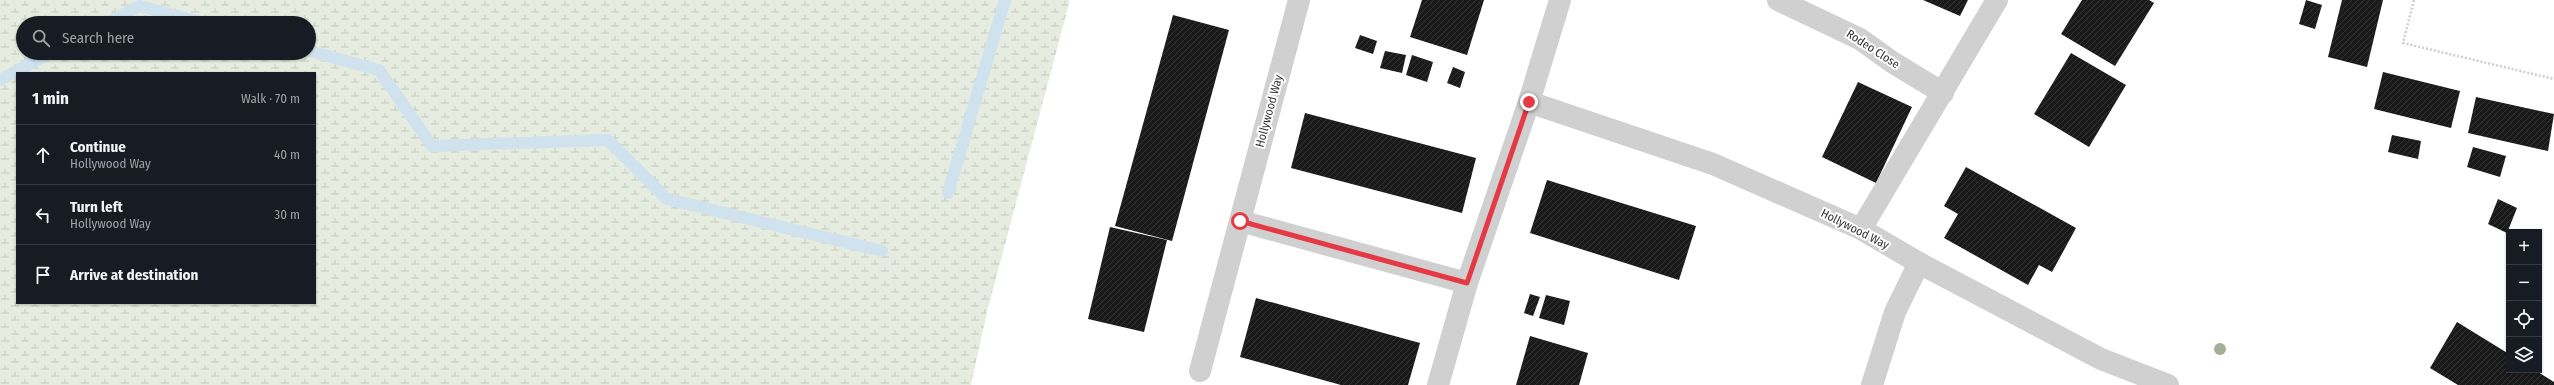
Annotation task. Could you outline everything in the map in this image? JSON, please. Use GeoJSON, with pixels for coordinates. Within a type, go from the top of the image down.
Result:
{"type":"FeatureCollection","features":[{"type":"Feature","properties":{"kind":"street","name":"Hollywood Way"},"geometry":{"type":"LineString","coordinates":[[1200,371],[1299,0]]}},
{"type":"Feature","properties":{"kind":"street"},"geometry":{"type":"LineString","coordinates":[[1438,385],[1467,283],[1529,102],[1560,0]]}},
{"type":"Feature","properties":{"kind":"street","name":"Rodeo Close"},"geometry":{"type":"LineString","coordinates":[[1778,0],[1860,39],[1892,62],[1943,93]]}},
{"type":"Feature","properties":{"kind":"street"},"geometry":{"type":"LineString","coordinates":[[1861,229],[1997,0]]}},
{"type":"Feature","properties":{"kind":"street","name":"Hollywood Way"},"geometry":{"type":"LineString","coordinates":[[1529,102],[1713,164],[1861,229],[1919,263],[2101,359],[2168,385]]}},
{"type":"Feature","properties":{"kind":"street"},"geometry":{"type":"LineString","coordinates":[[1240,221],[1467,283]]}},
{"type":"Feature","properties":{"kind":"street"},"geometry":{"type":"LineString","coordinates":[[1872,385],[1895,312],[1919,263]]}},
{"type":"Feature","properties":{"kind":"path"},"geometry":{"type":"LineString","coordinates":[[2414,0],[2403,43],[2554,79]]}},
{"type":"Feature","properties":{"kind":"green space"},"geometry":{"type":"Polygon","coordinates":[[[0,0],[1070,0],[987,312],[971,385],[0,385],[0,0]]]}},
{"type":"Feature","properties":{"kind":"building"},"geometry":{"type":"Polygon","coordinates":[[[1422,0],[1484,0],[1467,55],[1410,37],[1422,0]]]}},
{"type":"Feature","properties":{"kind":"building"},"geometry":{"type":"Polygon","coordinates":[[[1923,0],[1968,0],[1960,16],[1923,0]]]}},
{"type":"Feature","properties":{"kind":"building"},"geometry":{"type":"Polygon","coordinates":[[[2082,0],[2149,0],[2154,3],[2115,66],[2061,34],[2082,0]]]}},
{"type":"Feature","properties":{"kind":"building"},"geometry":{"type":"Polygon","coordinates":[[[2306,0],[2322,5],[2315,29],[2299,24],[2306,0]]]}},
{"type":"Feature","properties":{"kind":"building"},"geometry":{"type":"Polygon","coordinates":[[[2342,0],[2383,0],[2367,67],[2328,57],[2342,0]]]}},
{"type":"Feature","properties":{"kind":"building"},"geometry":{"type":"Polygon","coordinates":[[[1173,15],[1229,30],[1172,241],[1115,226],[1173,15]]]}},
{"type":"Feature","properties":{"kind":"building"},"geometry":{"type":"Polygon","coordinates":[[[1360,35],[1377,41],[1373,54],[1355,48],[1360,35]]]}},
{"type":"Feature","properties":{"kind":"building"},"geometry":{"type":"Polygon","coordinates":[[[1385,51],[1406,55],[1402,73],[1380,68],[1385,51]]]}},
{"type":"Feature","properties":{"kind":"building"},"geometry":{"type":"Polygon","coordinates":[[[2071,53],[2126,85],[2089,147],[2034,114],[2071,53]]]}},
{"type":"Feature","properties":{"kind":"building"},"geometry":{"type":"Polygon","coordinates":[[[1412,55],[1433,62],[1427,82],[1406,75],[1412,55]]]}},
{"type":"Feature","properties":{"kind":"building"},"geometry":{"type":"Polygon","coordinates":[[[1453,67],[1465,72],[1460,88],[1447,83],[1453,67]]]}},
{"type":"Feature","properties":{"kind":"building"},"geometry":{"type":"Polygon","coordinates":[[[2383,72],[2460,91],[2451,128],[2374,109],[2383,72]]]}},
{"type":"Feature","properties":{"kind":"building"},"geometry":{"type":"Polygon","coordinates":[[[1858,82],[1912,107],[1876,183],[1822,157],[1858,82]]]}},
{"type":"Feature","properties":{"kind":"building"},"geometry":{"type":"Polygon","coordinates":[[[2476,97],[2554,114],[2548,151],[2468,133],[2476,97]]]}},
{"type":"Feature","properties":{"kind":"building"},"geometry":{"type":"Polygon","coordinates":[[[1305,113],[1476,158],[1462,213],[1291,168],[1305,113]]]}},
{"type":"Feature","properties":{"kind":"building"},"geometry":{"type":"Polygon","coordinates":[[[2392,135],[2421,141],[2418,159],[2388,152],[2392,135]]]}},
{"type":"Feature","properties":{"kind":"building"},"geometry":{"type":"Polygon","coordinates":[[[2473,147],[2506,156],[2500,177],[2467,167],[2473,147]]]}},
{"type":"Feature","properties":{"kind":"building"},"geometry":{"type":"Polygon","coordinates":[[[1966,167],[2076,228],[2052,272],[2039,265],[2028,285],[1944,238],[1958,214],[1944,206],[1966,167]]]}},
{"type":"Feature","properties":{"kind":"building"},"geometry":{"type":"Polygon","coordinates":[[[1547,180],[1696,226],[1679,280],[1530,233],[1547,180]]]}},
{"type":"Feature","properties":{"kind":"building"},"geometry":{"type":"Polygon","coordinates":[[[2498,199],[2517,208],[2509,229],[2506,229],[2506,233],[2488,224],[2498,199]]]}},
{"type":"Feature","properties":{"kind":"building"},"geometry":{"type":"Polygon","coordinates":[[[1110,227],[1167,240],[1144,332],[1088,319],[1110,227]]]}},
{"type":"Feature","properties":{"kind":"building"},"geometry":{"type":"Polygon","coordinates":[[[1530,294],[1540,297],[1533,316],[1524,313],[1530,294]]]}},
{"type":"Feature","properties":{"kind":"building"},"geometry":{"type":"Polygon","coordinates":[[[1546,295],[1570,301],[1564,325],[1539,318],[1546,295]]]}},
{"type":"Feature","properties":{"kind":"building"},"geometry":{"type":"Polygon","coordinates":[[[1256,298],[1420,343],[1408,385],[1341,385],[1240,357],[1256,298]]]}},
{"type":"Feature","properties":{"kind":"building"},"geometry":{"type":"Polygon","coordinates":[[[2457,322],[2506,352],[2506,373],[2540,373],[2554,382],[2554,385],[2458,385],[2430,368],[2457,322]]]}},
{"type":"Feature","properties":{"kind":"building"},"geometry":{"type":"Polygon","coordinates":[[[1530,336],[1588,353],[1579,385],[1516,385],[1530,336]]]}},
{"type":"Feature","properties":{"kind":"waterway"},"geometry":{"type":"LineString","coordinates":[[948,193],[1005,0]]}},
{"type":"Feature","properties":{"kind":"waterway"},"geometry":{"type":"LineString","coordinates":[[120,16],[139,6],[177,16]]}},
{"type":"Feature","properties":{"kind":"waterway"},"geometry":{"type":"LineString","coordinates":[[316,53],[379,70],[432,146],[608,140],[667,199],[882,251]]}},
{"type":"Feature","properties":{"kind":"waterway"},"geometry":{"type":"LineString","coordinates":[[0,80],[37,60]]}},
{"type":"Feature","properties":{"kind":"route"},"geometry":{"type":"LineString","coordinates":[[1240,221],[1467,283],[1529,102]]}}]}
